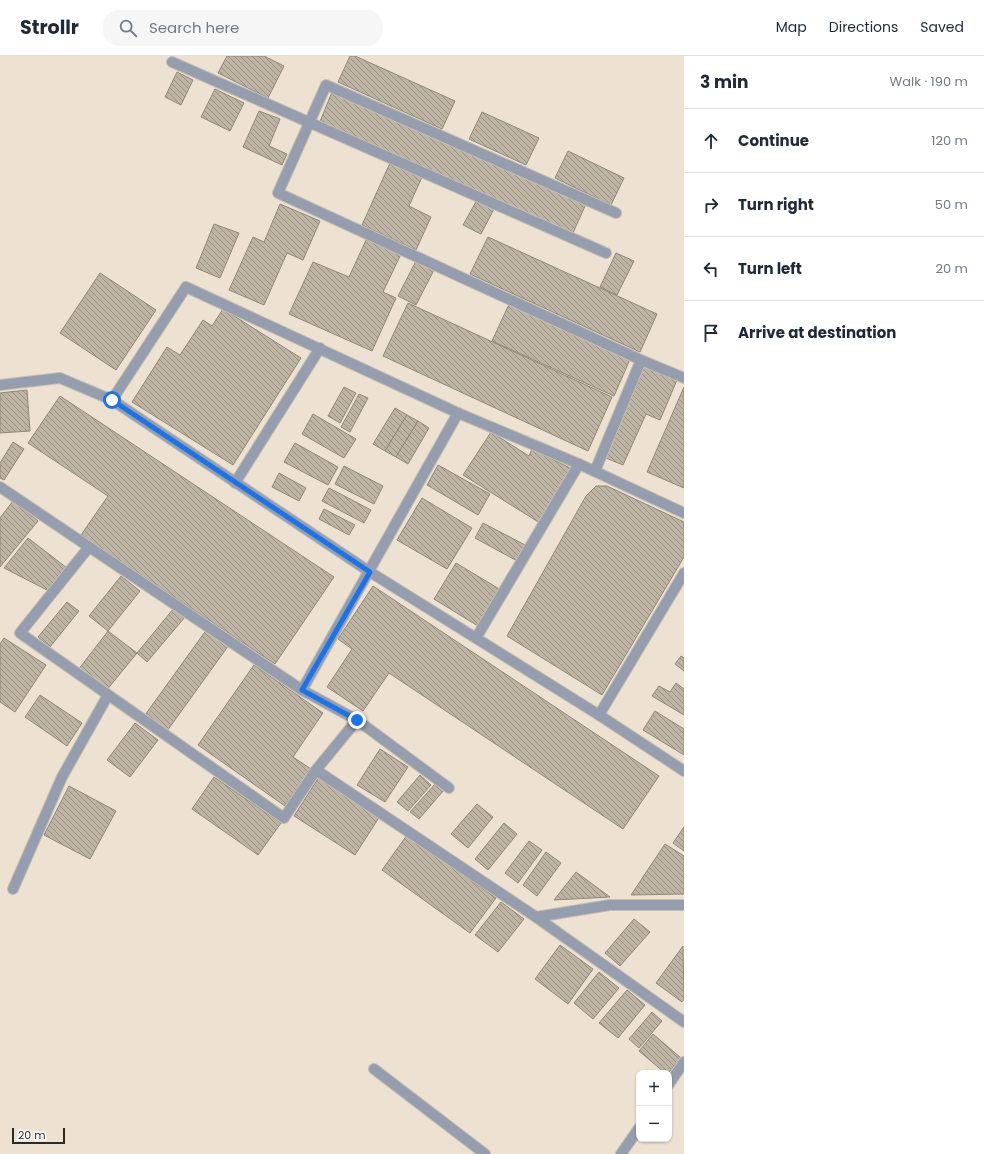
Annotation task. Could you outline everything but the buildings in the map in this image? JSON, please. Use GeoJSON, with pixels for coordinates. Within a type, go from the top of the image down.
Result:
{"type":"FeatureCollection","features":[{"type":"Feature","properties":{"kind":"street"},"geometry":{"type":"LineString","coordinates":[[172,62],[606,253]]}},
{"type":"Feature","properties":{"kind":"street"},"geometry":{"type":"LineString","coordinates":[[616,213],[326,85],[278,193],[641,360],[684,378]]}},
{"type":"Feature","properties":{"kind":"street"},"geometry":{"type":"LineString","coordinates":[[112,400],[186,287],[458,413],[595,471],[684,513]]}},
{"type":"Feature","properties":{"kind":"street"},"geometry":{"type":"LineString","coordinates":[[235,483],[320,348]]}},
{"type":"Feature","properties":{"kind":"street"},"geometry":{"type":"LineString","coordinates":[[595,471],[641,360]]}},
{"type":"Feature","properties":{"kind":"street"},"geometry":{"type":"LineString","coordinates":[[0,385],[60,378],[112,400],[370,572],[599,715],[684,772]]}},
{"type":"Feature","properties":{"kind":"street"},"geometry":{"type":"LineString","coordinates":[[302,690],[370,572],[458,413]]}},
{"type":"Feature","properties":{"kind":"street"},"geometry":{"type":"LineString","coordinates":[[476,638],[579,464]]}},
{"type":"Feature","properties":{"kind":"street"},"geometry":{"type":"LineString","coordinates":[[0,486],[302,690],[357,720],[449,788]]}},
{"type":"Feature","properties":{"kind":"street"},"geometry":{"type":"LineString","coordinates":[[89,547],[20,633],[284,818],[316,770],[357,720]]}},
{"type":"Feature","properties":{"kind":"street"},"geometry":{"type":"LineString","coordinates":[[599,715],[684,573]]}},
{"type":"Feature","properties":{"kind":"street"},"geometry":{"type":"LineString","coordinates":[[13,889],[62,777],[108,695]]}},
{"type":"Feature","properties":{"kind":"street"},"geometry":{"type":"LineString","coordinates":[[316,770],[536,918],[684,1022]]}},
{"type":"Feature","properties":{"kind":"street"},"geometry":{"type":"LineString","coordinates":[[536,918],[610,905],[684,905]]}},
{"type":"Feature","properties":{"kind":"street"},"geometry":{"type":"LineString","coordinates":[[672,1080],[684,1062]]}},
{"type":"Feature","properties":{"kind":"street"},"geometry":{"type":"LineString","coordinates":[[374,1069],[485,1154]]}},
{"type":"Feature","properties":{"kind":"street"},"geometry":{"type":"LineString","coordinates":[[621,1154],[636,1132]]}},
{"type":"Feature","properties":{"kind":"route"},"geometry":{"type":"LineString","coordinates":[[112,400],[370,572],[302,690],[357,720]]}}]}
